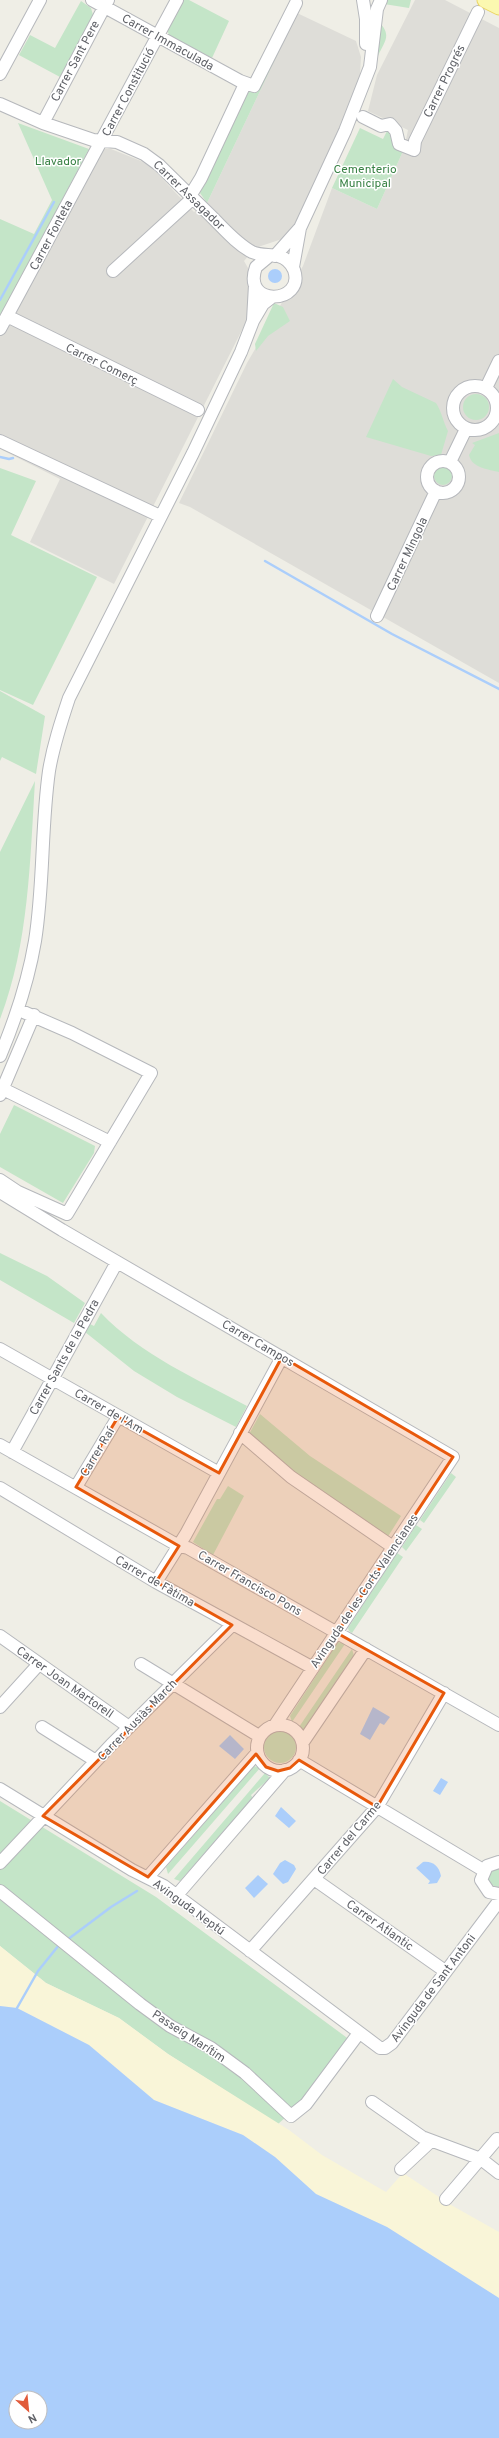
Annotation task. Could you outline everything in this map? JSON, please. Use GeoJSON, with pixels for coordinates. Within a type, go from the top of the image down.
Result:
{"type":"FeatureCollection","features":[{"type":"Feature","properties":{"kind":"main road"},"geometry":{"type":"LineString","coordinates":[[481,6],[499,7]]}},
{"type":"Feature","properties":{"kind":"street"},"geometry":{"type":"LineString","coordinates":[[0,74],[40,0]]}},
{"type":"Feature","properties":{"kind":"street","name":"Carrer Immaculada"},"geometry":{"type":"LineString","coordinates":[[92,0],[106,4],[158,36],[245,84]]}},
{"type":"Feature","properties":{"kind":"street","name":"Carrer Constitució"},"geometry":{"type":"LineString","coordinates":[[102,141],[177,0]]}},
{"type":"Feature","properties":{"kind":"street"},"geometry":{"type":"LineString","coordinates":[[363,0],[366,18],[363,84]]}},
{"type":"Feature","properties":{"kind":"street"},"geometry":{"type":"LineString","coordinates":[[0,1056],[19,1010],[35,939],[49,772],[58,732],[80,674],[241,352],[253,321],[263,304],[272,297],[284,295],[292,288],[295,278],[293,268],[300,228],[345,131],[370,67],[377,9],[381,0]]}},
{"type":"Feature","properties":{"kind":"street"},"geometry":{"type":"LineString","coordinates":[[113,271],[192,197],[245,84],[254,86],[296,3]]}},
{"type":"Feature","properties":{"kind":"street","name":"Carrer Sant Pere"},"geometry":{"type":"LineString","coordinates":[[43,123],[106,4]]}},
{"type":"Feature","properties":{"kind":"street","name":"Carrer Progrés"},"geometry":{"type":"LineString","coordinates":[[363,117],[382,126],[390,124],[396,131],[399,144],[414,150],[415,140],[481,6]]}},
{"type":"Feature","properties":{"kind":"street","name":"Carrer Assagador"},"geometry":{"type":"LineString","coordinates":[[0,104],[43,123],[93,140],[117,142],[144,154],[159,165],[240,244],[271,256]]}},
{"type":"Feature","properties":{"kind":"street","name":"Carrer Fonteta"},"geometry":{"type":"LineString","coordinates":[[0,329],[102,141]]}},
{"type":"Feature","properties":{"kind":"street"},"geometry":{"type":"LineString","coordinates":[[253,321],[254,279],[260,261],[271,256],[300,228]]}},
{"type":"Feature","properties":{"kind":"street","name":"Carrer Assagador"},"geometry":{"type":"LineString","coordinates":[[240,244],[254,279]]}},
{"type":"Feature","properties":{"kind":"street"},"geometry":{"type":"LineString","coordinates":[[271,256],[285,259],[293,268]]}},
{"type":"Feature","properties":{"kind":"street"},"geometry":{"type":"LineString","coordinates":[[254,279],[262,293],[272,297]]}},
{"type":"Feature","properties":{"kind":"street","name":"Carrer Comerç"},"geometry":{"type":"LineString","coordinates":[[7,316],[198,410]]}},
{"type":"Feature","properties":{"kind":"street"},"geometry":{"type":"LineString","coordinates":[[486,388],[499,360]]}},
{"type":"Feature","properties":{"kind":"street"},"geometry":{"type":"LineString","coordinates":[[471,386],[486,388],[492,393],[498,407],[494,421],[481,430],[466,429],[460,425],[453,414],[455,398],[464,388],[471,386]]}},
{"type":"Feature","properties":{"kind":"street"},"geometry":{"type":"LineString","coordinates":[[450,462],[466,429]]}},
{"type":"Feature","properties":{"kind":"street"},"geometry":{"type":"LineString","coordinates":[[0,441],[160,516]]}},
{"type":"Feature","properties":{"kind":"street"},"geometry":{"type":"LineString","coordinates":[[437,462],[450,462],[459,473],[457,485],[446,493],[436,491],[428,480],[429,470],[437,462]]}},
{"type":"Feature","properties":{"kind":"street","name":"Carrer Mingola"},"geometry":{"type":"LineString","coordinates":[[377,616],[436,491]]}},
{"type":"Feature","properties":{"kind":"street"},"geometry":{"type":"LineString","coordinates":[[18,1192],[67,1214],[151,1073],[34,1015],[19,1010]]}},
{"type":"Feature","properties":{"kind":"street"},"geometry":{"type":"LineString","coordinates":[[34,1015],[2,1092],[110,1142]]}},
{"type":"Feature","properties":{"kind":"street"},"geometry":{"type":"LineString","coordinates":[[0,1180],[56,1220],[62,1230]]}},
{"type":"Feature","properties":{"kind":"street","name":"Carrer Campos"},"geometry":{"type":"LineString","coordinates":[[0,1192],[62,1230],[453,1457]]}},
{"type":"Feature","properties":{"kind":"street","name":"Carrer Sants de la Pedra"},"geometry":{"type":"LineString","coordinates":[[12,1452],[117,1262]]}},
{"type":"Feature","properties":{"kind":"street","name":"Carrer de l'Am"},"geometry":{"type":"LineString","coordinates":[[0,1349],[219,1473]]}},
{"type":"Feature","properties":{"kind":"street"},"geometry":{"type":"LineString","coordinates":[[156,1582],[179,1546],[282,1357]]}},
{"type":"Feature","properties":{"kind":"street","name":"Carrer Raí"},"geometry":{"type":"LineString","coordinates":[[76,1488],[118,1417]]}},
{"type":"Feature","properties":{"kind":"street"},"geometry":{"type":"LineString","coordinates":[[240,1433],[291,1477],[393,1547]]}},
{"type":"Feature","properties":{"kind":"street","name":"Carrer Francisco Pons"},"geometry":{"type":"LineString","coordinates":[[0,1445],[179,1546],[188,1548],[499,1725]]}},
{"type":"Feature","properties":{"kind":"street","name":"Avinguda de les Corts Valencianes"},"geometry":{"type":"LineString","coordinates":[[276,1725],[453,1457]]}},
{"type":"Feature","properties":{"kind":"street","name":"Carrer de Fàtima"},"geometry":{"type":"LineString","coordinates":[[0,1488],[156,1582],[232,1625],[313,1668]]}},
{"type":"Feature","properties":{"kind":"street","name":"Carrer Ausiàs March"},"geometry":{"type":"LineString","coordinates":[[0,1863],[129,1727],[232,1625]]}},
{"type":"Feature","properties":{"kind":"street","name":"Carrer Joan Martorell"},"geometry":{"type":"LineString","coordinates":[[0,1636],[129,1727]]}},
{"type":"Feature","properties":{"kind":"street"},"geometry":{"type":"LineString","coordinates":[[177,1895],[285,1770],[299,1760],[302,1742],[366,1649]]}},
{"type":"Feature","properties":{"kind":"street"},"geometry":{"type":"LineString","coordinates":[[0,1706],[39,1664]]}},
{"type":"Feature","properties":{"kind":"street"},"geometry":{"type":"LineString","coordinates":[[141,1664],[173,1682],[259,1736]]}},
{"type":"Feature","properties":{"kind":"street","name":"Carrer del Carme"},"geometry":{"type":"LineString","coordinates":[[250,1951],[377,1807],[444,1693]]}},
{"type":"Feature","properties":{"kind":"street"},"geometry":{"type":"LineString","coordinates":[[148,1877],[257,1753],[259,1736],[264,1731],[276,1725],[282,1724],[295,1730],[302,1742]]}},
{"type":"Feature","properties":{"kind":"street"},"geometry":{"type":"LineString","coordinates":[[42,1727],[96,1761]]}},
{"type":"Feature","properties":{"kind":"street"},"geometry":{"type":"LineString","coordinates":[[257,1753],[266,1767],[272,1770],[285,1770]]}},
{"type":"Feature","properties":{"kind":"street"},"geometry":{"type":"LineString","coordinates":[[299,1760],[483,1870]]}},
{"type":"Feature","properties":{"kind":"street","name":"Avinguda Neptú"},"geometry":{"type":"LineString","coordinates":[[0,1789],[177,1895],[363,2036]]}},
{"type":"Feature","properties":{"kind":"street"},"geometry":{"type":"LineString","coordinates":[[496,1900],[482,1885],[483,1870],[491,1863],[499,1862]]}},
{"type":"Feature","properties":{"kind":"street","name":"Carrer Atlantic"},"geometry":{"type":"LineString","coordinates":[[314,1879],[445,1971]]}},
{"type":"Feature","properties":{"kind":"street","name":"Passeig Marítim"},"geometry":{"type":"LineString","coordinates":[[0,1891],[140,2004],[170,2026],[211,2048],[245,2073],[291,2116],[306,2104],[363,2036]]}},
{"type":"Feature","properties":{"kind":"street","name":"Avinguda de Sant Antoni"},"geometry":{"type":"LineString","coordinates":[[363,2036],[380,2048],[389,2046],[496,1900]]}},
{"type":"Feature","properties":{"kind":"street"},"geometry":{"type":"LineString","coordinates":[[372,2102],[422,2137],[480,2159],[499,2173]]}},
{"type":"Feature","properties":{"kind":"street"},"geometry":{"type":"LineString","coordinates":[[446,2199],[497,2139]]}},
{"type":"Feature","properties":{"kind":"street"},"geometry":{"type":"LineString","coordinates":[[401,2169],[431,2141]]}},
{"type":"Feature","properties":{"kind":"highlighted area"},"geometry":{"type":"Polygon","coordinates":[[[282,1357],[453,1457],[337,1633],[444,1693],[377,1807],[299,1760],[290,1768],[278,1771],[266,1767],[256,1754],[148,1877],[43,1816],[232,1625],[156,1582],[179,1546],[76,1487],[118,1417],[219,1473],[282,1357]]]}},
{"type":"Feature","properties":{"kind":"shaded area"},"geometry":{"type":"Polygon","coordinates":[[[415,0],[445,0],[499,28],[499,683],[190,507],[179,503],[247,363],[303,266],[332,188],[377,209],[404,149],[408,130],[368,111],[377,75],[415,0]]]}},
{"type":"Feature","properties":{"kind":"shaded area"},"geometry":{"type":"Polygon","coordinates":[[[297,13],[356,41],[361,57],[360,74],[353,99],[320,176],[288,237],[255,248],[244,261],[248,268],[252,297],[250,314],[114,584],[30,542],[60,479],[0,449],[0,321],[89,149],[111,149],[141,161],[151,167],[194,212],[207,203],[297,13]]]}},
{"type":"Feature","properties":{"kind":"green space"},"geometry":{"type":"Polygon","coordinates":[[[182,0],[189,0],[229,21],[212,58],[169,35],[167,29],[182,0]]]}},
{"type":"Feature","properties":{"kind":"green space"},"geometry":{"type":"Polygon","coordinates":[[[387,0],[411,0],[409,8],[384,4],[387,0]]]}},
{"type":"Feature","properties":{"kind":"green space"},"geometry":{"type":"Polygon","coordinates":[[[81,1],[91,8],[93,15],[60,77],[19,55],[30,35],[55,48],[81,1]]]}},
{"type":"Feature","properties":{"kind":"green space"},"geometry":{"type":"Polygon","coordinates":[[[297,13],[207,203],[200,193],[249,91],[255,91],[297,13]]]}},
{"type":"Feature","properties":{"kind":"green space"},"geometry":{"type":"Polygon","coordinates":[[[380,23],[386,32],[386,39],[378,56],[380,23]]]}},
{"type":"Feature","properties":{"kind":"green space","name":"Llavador"},"geometry":{"type":"Polygon","coordinates":[[[18,123],[89,149],[0,317],[0,219],[34,234],[52,200],[18,123]]]}},
{"type":"Feature","properties":{"kind":"green space","name":"Cementerio Municipal"},"geometry":{"type":"Polygon","coordinates":[[[389,127],[404,149],[377,209],[332,188],[360,128],[383,139],[389,127]]]}},
{"type":"Feature","properties":{"kind":"green space"},"geometry":{"type":"Polygon","coordinates":[[[274,303],[283,307],[290,321],[268,336],[256,351],[255,344],[274,303]]]}},
{"type":"Feature","properties":{"kind":"green space"},"geometry":{"type":"Polygon","coordinates":[[[393,379],[402,387],[436,403],[448,431],[441,455],[431,456],[366,437],[393,379]]]}},
{"type":"Feature","properties":{"kind":"green space"},"geometry":{"type":"Polygon","coordinates":[[[476,394],[485,398],[489,407],[485,416],[476,420],[467,416],[463,407],[467,398],[476,394]]]}},
{"type":"Feature","properties":{"kind":"green space"},"geometry":{"type":"Polygon","coordinates":[[[499,433],[499,472],[485,469],[473,463],[469,455],[475,445],[472,443],[499,433]]]}},
{"type":"Feature","properties":{"kind":"green space"},"geometry":{"type":"Polygon","coordinates":[[[439,467],[447,467],[452,472],[450,483],[447,485],[439,485],[434,480],[434,472],[439,467]]]}},
{"type":"Feature","properties":{"kind":"green space"},"geometry":{"type":"Polygon","coordinates":[[[0,468],[36,481],[11,535],[97,577],[33,705],[0,690],[0,468]]]}},
{"type":"Feature","properties":{"kind":"green space"},"geometry":{"type":"Polygon","coordinates":[[[0,691],[45,716],[36,774],[2,757],[0,761],[0,691]]]}},
{"type":"Feature","properties":{"kind":"green space"},"geometry":{"type":"Polygon","coordinates":[[[35,781],[29,872],[22,932],[10,991],[0,1019],[0,852],[35,781]]]}},
{"type":"Feature","properties":{"kind":"green space"},"geometry":{"type":"Polygon","coordinates":[[[14,1105],[95,1146],[94,1153],[63,1203],[0,1167],[0,1134],[14,1105]]]}},
{"type":"Feature","properties":{"kind":"green space"},"geometry":{"type":"Polygon","coordinates":[[[0,1253],[47,1276],[85,1303],[74,1323],[0,1280],[0,1253]]]}},
{"type":"Feature","properties":{"kind":"green space"},"geometry":{"type":"Polygon","coordinates":[[[101,1313],[117,1328],[152,1354],[189,1376],[247,1406],[236,1427],[177,1397],[134,1371],[85,1332],[90,1324],[94,1326],[101,1313]]]}},
{"type":"Feature","properties":{"kind":"green space"},"geometry":{"type":"Polygon","coordinates":[[[260,1414],[310,1456],[401,1516],[387,1538],[327,1497],[248,1436],[260,1414]]]}},
{"type":"Feature","properties":{"kind":"green space"},"geometry":{"type":"Polygon","coordinates":[[[451,1473],[456,1477],[424,1523],[420,1520],[451,1473]]]}},
{"type":"Feature","properties":{"kind":"green space"},"geometry":{"type":"Polygon","coordinates":[[[228,1486],[244,1496],[213,1555],[193,1542],[217,1499],[220,1499],[228,1486]]]}},
{"type":"Feature","properties":{"kind":"green space"},"geometry":{"type":"Polygon","coordinates":[[[416,1525],[422,1529],[406,1551],[402,1547],[416,1525]]]}},
{"type":"Feature","properties":{"kind":"green space"},"geometry":{"type":"Polygon","coordinates":[[[397,1553],[403,1557],[352,1633],[348,1628],[397,1553]]]}},
{"type":"Feature","properties":{"kind":"green space"},"geometry":{"type":"Polygon","coordinates":[[[338,1642],[345,1644],[292,1722],[290,1716],[338,1642]]]}},
{"type":"Feature","properties":{"kind":"green space"},"geometry":{"type":"Polygon","coordinates":[[[352,1649],[354,1656],[304,1730],[299,1727],[352,1649]]]}},
{"type":"Feature","properties":{"kind":"green space"},"geometry":{"type":"Polygon","coordinates":[[[277,1731],[283,1731],[293,1738],[296,1747],[295,1753],[289,1760],[283,1763],[277,1763],[267,1756],[264,1750],[264,1744],[271,1734],[277,1731]]]}},
{"type":"Feature","properties":{"kind":"green space"},"geometry":{"type":"Polygon","coordinates":[[[254,1766],[260,1768],[168,1874],[166,1867],[254,1766]]]}},
{"type":"Feature","properties":{"kind":"green space"},"geometry":{"type":"Polygon","coordinates":[[[265,1773],[270,1778],[251,1795],[253,1799],[180,1881],[174,1879],[265,1773]]]}},
{"type":"Feature","properties":{"kind":"green space"},"geometry":{"type":"Polygon","coordinates":[[[0,1801],[156,1897],[350,2040],[305,2101],[291,2111],[174,2026],[0,1890],[0,1801]]]}},
{"type":"Feature","properties":{"kind":"green space"},"geometry":{"type":"Polygon","coordinates":[[[499,1869],[499,1887],[492,1885],[488,1879],[491,1871],[499,1869]]]}},
{"type":"Feature","properties":{"kind":"green space"},"geometry":{"type":"Polygon","coordinates":[[[0,1895],[236,2070],[286,2117],[278,2124],[168,2054],[119,2018],[46,1983],[0,1946],[0,1895]]]}},
{"type":"Feature","properties":{"kind":"sand"},"geometry":{"type":"Polygon","coordinates":[[[0,1946],[46,1983],[119,2018],[168,2054],[289,2130],[322,2155],[386,2192],[403,2173],[451,2205],[499,2232],[499,2298],[387,2227],[316,2194],[275,2157],[243,2135],[154,2100],[89,2045],[17,2008],[0,2006],[0,1946]]]}},
{"type":"Feature","properties":{"kind":"water"},"geometry":{"type":"Polygon","coordinates":[[[275,269],[280,271],[282,276],[280,281],[275,283],[270,281],[268,276],[270,271],[275,269]]]}},
{"type":"Feature","properties":{"kind":"water"},"geometry":{"type":"Polygon","coordinates":[[[373,1707],[390,1717],[384,1725],[380,1723],[370,1740],[360,1734],[373,1707]]]}},
{"type":"Feature","properties":{"kind":"water"},"geometry":{"type":"Polygon","coordinates":[[[230,1735],[244,1749],[235,1759],[219,1746],[230,1735]]]}},
{"type":"Feature","properties":{"kind":"water"},"geometry":{"type":"Polygon","coordinates":[[[441,1778],[448,1782],[440,1795],[433,1791],[441,1778]]]}},
{"type":"Feature","properties":{"kind":"water"},"geometry":{"type":"Polygon","coordinates":[[[281,1807],[296,1821],[289,1828],[275,1816],[281,1807]]]}},
{"type":"Feature","properties":{"kind":"water"},"geometry":{"type":"Polygon","coordinates":[[[285,1860],[294,1865],[296,1869],[288,1882],[283,1884],[273,1874],[280,1863],[285,1860]]]}},
{"type":"Feature","properties":{"kind":"water"},"geometry":{"type":"Polygon","coordinates":[[[423,1862],[433,1863],[439,1869],[441,1876],[437,1883],[428,1884],[430,1881],[416,1868],[423,1862]]]}},
{"type":"Feature","properties":{"kind":"water"},"geometry":{"type":"Polygon","coordinates":[[[258,1875],[268,1884],[254,1898],[245,1888],[258,1875]]]}},
{"type":"Feature","properties":{"kind":"water"},"geometry":{"type":"Polygon","coordinates":[[[0,2006],[17,2008],[89,2045],[154,2100],[243,2135],[275,2157],[316,2194],[387,2227],[499,2298],[499,2438],[0,2438],[0,2006]]]}},
{"type":"Feature","properties":{"kind":"waterway"},"geometry":{"type":"LineString","coordinates":[[0,300],[54,202]]}},
{"type":"Feature","properties":{"kind":"waterway"},"geometry":{"type":"LineString","coordinates":[[0,457],[9,459],[13,458]]}},
{"type":"Feature","properties":{"kind":"waterway"},"geometry":{"type":"LineString","coordinates":[[265,561],[392,634],[499,689]]}},
{"type":"Feature","properties":{"kind":"waterway"},"geometry":{"type":"LineString","coordinates":[[67,1940],[111,1907],[137,1891]]}},
{"type":"Feature","properties":{"kind":"waterway"},"geometry":{"type":"LineString","coordinates":[[17,2008],[38,1971],[59,1945]]}}]}
